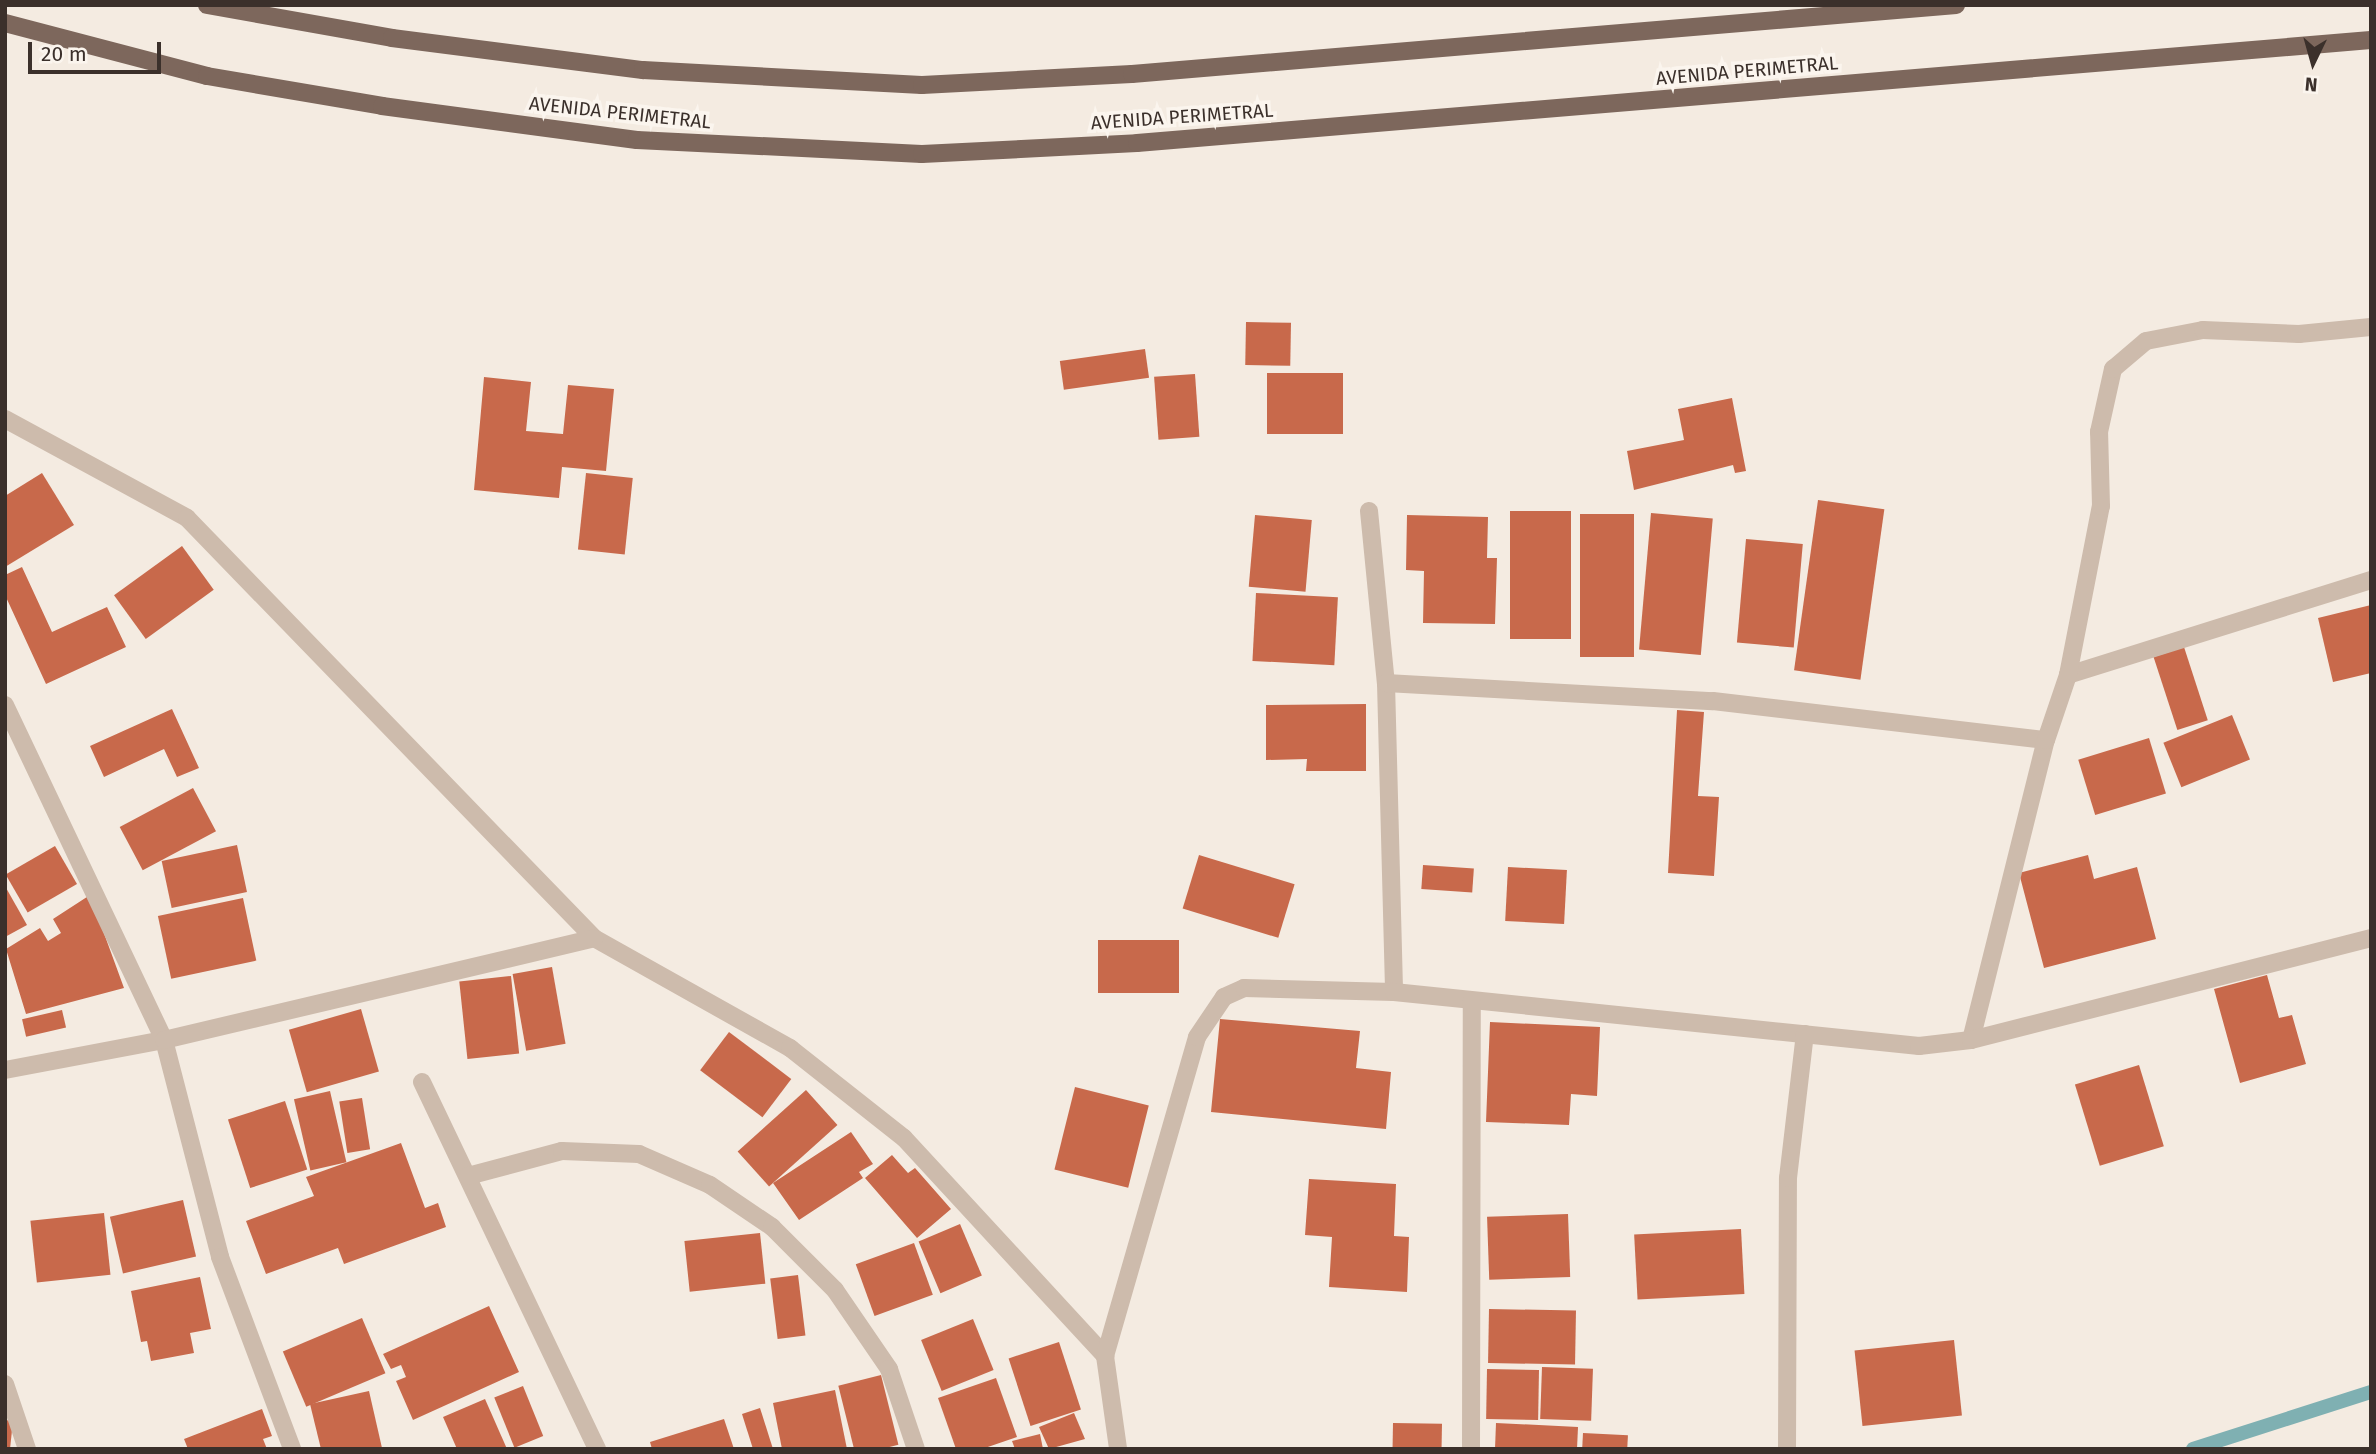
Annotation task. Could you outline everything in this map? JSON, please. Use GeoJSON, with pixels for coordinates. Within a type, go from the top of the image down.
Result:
{"type":"FeatureCollection","features":[{"type":"Feature","properties":{"kind":"main road"},"geometry":{"type":"LineString","coordinates":[[207,5],[392,38],[643,70],[922,85],[1132,74],[1956,5]]}},
{"type":"Feature","properties":{"kind":"main road","name":"AVENIDA PERIMETRAL"},"geometry":{"type":"LineString","coordinates":[[5,23],[207,76],[382,106],[637,140],[922,154],[1137,143],[2371,40]]}},
{"type":"Feature","properties":{"kind":"street"},"geometry":{"type":"LineString","coordinates":[[1971,1040],[2046,740],[2068,676],[2101,506],[2099,432],[2113,369],[2146,341],[2203,330],[2300,334],[2371,327]]}},
{"type":"Feature","properties":{"kind":"street"},"geometry":{"type":"LineString","coordinates":[[5,419],[187,518],[594,938],[790,1048],[904,1138],[1105,1356]]}},
{"type":"Feature","properties":{"kind":"street"},"geometry":{"type":"LineString","coordinates":[[1369,511],[1386,683],[1394,992]]}},
{"type":"Feature","properties":{"kind":"street"},"geometry":{"type":"LineString","coordinates":[[2068,676],[2371,580]]}},
{"type":"Feature","properties":{"kind":"street"},"geometry":{"type":"LineString","coordinates":[[1386,683],[1713,701],[2046,740]]}},
{"type":"Feature","properties":{"kind":"street"},"geometry":{"type":"LineString","coordinates":[[5,705],[164,1040],[220,1257],[292,1449]]}},
{"type":"Feature","properties":{"kind":"street"},"geometry":{"type":"LineString","coordinates":[[5,1070],[164,1040],[594,938]]}},
{"type":"Feature","properties":{"kind":"street"},"geometry":{"type":"LineString","coordinates":[[1118,1449],[1105,1356],[1197,1037],[1209,1014],[1224,997],[1244,988],[1394,992],[1919,1046],[1971,1040],[2371,938]]}},
{"type":"Feature","properties":{"kind":"street"},"geometry":{"type":"LineString","coordinates":[[1471,1449],[1472,1001]]}},
{"type":"Feature","properties":{"kind":"street"},"geometry":{"type":"LineString","coordinates":[[1787,1449],[1788,1178],[1805,1034]]}},
{"type":"Feature","properties":{"kind":"street"},"geometry":{"type":"LineString","coordinates":[[422,1082],[597,1449]]}},
{"type":"Feature","properties":{"kind":"street"},"geometry":{"type":"LineString","coordinates":[[468,1176],[562,1151],[639,1154],[710,1185],[772,1227],[835,1290],[889,1369],[916,1449]]}},
{"type":"Feature","properties":{"kind":"street"},"geometry":{"type":"LineString","coordinates":[[5,1384],[27,1449]]}},
{"type":"Feature","properties":{"kind":"building"},"geometry":{"type":"Polygon","coordinates":[[[1246,322],[1291,323],[1290,366],[1245,365],[1246,322]]]}},
{"type":"Feature","properties":{"kind":"building"},"geometry":{"type":"Polygon","coordinates":[[[1145,349],[1149,378],[1064,390],[1060,361],[1145,349]]]}},
{"type":"Feature","properties":{"kind":"building"},"geometry":{"type":"Polygon","coordinates":[[[1267,373],[1343,373],[1343,434],[1267,434],[1267,373]]]}},
{"type":"Feature","properties":{"kind":"building"},"geometry":{"type":"Polygon","coordinates":[[[1195,374],[1199,437],[1158,440],[1154,377],[1195,374]]]}},
{"type":"Feature","properties":{"kind":"building"},"geometry":{"type":"Polygon","coordinates":[[[484,377],[531,382],[526,431],[563,434],[568,385],[614,389],[606,471],[562,467],[559,498],[474,490],[484,377]]]}},
{"type":"Feature","properties":{"kind":"building"},"geometry":{"type":"Polygon","coordinates":[[[1732,398],[1746,471],[1735,473],[1733,465],[1634,490],[1627,451],[1684,440],[1678,409],[1732,398]]]}},
{"type":"Feature","properties":{"kind":"building"},"geometry":{"type":"Polygon","coordinates":[[[42,473],[74,525],[5,567],[5,496],[42,473]]]}},
{"type":"Feature","properties":{"kind":"building"},"geometry":{"type":"Polygon","coordinates":[[[586,473],[633,478],[625,554],[578,550],[586,473]]]}},
{"type":"Feature","properties":{"kind":"building"},"geometry":{"type":"Polygon","coordinates":[[[1818,500],[1884,509],[1860,680],[1794,670],[1818,500]]]}},
{"type":"Feature","properties":{"kind":"building"},"geometry":{"type":"Polygon","coordinates":[[[1510,511],[1571,511],[1571,639],[1510,639],[1510,511]]]}},
{"type":"Feature","properties":{"kind":"building"},"geometry":{"type":"Polygon","coordinates":[[[1651,513],[1713,518],[1701,655],[1639,649],[1651,513]]]}},
{"type":"Feature","properties":{"kind":"building"},"geometry":{"type":"Polygon","coordinates":[[[1580,514],[1634,514],[1634,657],[1580,657],[1580,514]]]}},
{"type":"Feature","properties":{"kind":"building"},"geometry":{"type":"Polygon","coordinates":[[[1255,515],[1312,520],[1306,592],[1249,587],[1255,515]]]}},
{"type":"Feature","properties":{"kind":"building"},"geometry":{"type":"Polygon","coordinates":[[[1407,515],[1488,517],[1487,558],[1497,558],[1495,624],[1423,623],[1424,571],[1406,570],[1407,515]]]}},
{"type":"Feature","properties":{"kind":"building"},"geometry":{"type":"Polygon","coordinates":[[[1746,539],[1803,544],[1794,648],[1737,643],[1746,539]]]}},
{"type":"Feature","properties":{"kind":"building"},"geometry":{"type":"Polygon","coordinates":[[[182,546],[214,590],[146,639],[114,595],[182,546]]]}},
{"type":"Feature","properties":{"kind":"building"},"geometry":{"type":"Polygon","coordinates":[[[22,567],[52,632],[107,607],[126,647],[46,684],[5,595],[5,575],[22,567]]]}},
{"type":"Feature","properties":{"kind":"building"},"geometry":{"type":"Polygon","coordinates":[[[1256,593],[1338,597],[1334,665],[1252,661],[1256,593]]]}},
{"type":"Feature","properties":{"kind":"building"},"geometry":{"type":"Polygon","coordinates":[[[2371,605],[2371,673],[2333,682],[2318,618],[2371,605]]]}},
{"type":"Feature","properties":{"kind":"building"},"geometry":{"type":"Polygon","coordinates":[[[2184,647],[2208,720],[2177,730],[2154,657],[2184,647]]]}},
{"type":"Feature","properties":{"kind":"building"},"geometry":{"type":"Polygon","coordinates":[[[1366,704],[1366,771],[1306,771],[1307,759],[1266,760],[1266,705],[1366,704]]]}},
{"type":"Feature","properties":{"kind":"building"},"geometry":{"type":"Polygon","coordinates":[[[172,709],[199,768],[177,777],[164,749],[104,777],[90,746],[172,709]]]}},
{"type":"Feature","properties":{"kind":"building"},"geometry":{"type":"Polygon","coordinates":[[[1677,710],[1704,712],[1698,796],[1719,797],[1714,876],[1668,873],[1677,710]]]}},
{"type":"Feature","properties":{"kind":"building"},"geometry":{"type":"Polygon","coordinates":[[[2232,715],[2250,760],[2181,787],[2163,743],[2232,715]]]}},
{"type":"Feature","properties":{"kind":"building"},"geometry":{"type":"Polygon","coordinates":[[[2149,738],[2166,793],[2095,815],[2078,760],[2149,738]]]}},
{"type":"Feature","properties":{"kind":"building"},"geometry":{"type":"Polygon","coordinates":[[[193,788],[216,831],[143,870],[120,827],[193,788]]]}},
{"type":"Feature","properties":{"kind":"building"},"geometry":{"type":"Polygon","coordinates":[[[237,845],[247,892],[172,908],[162,861],[237,845]]]}},
{"type":"Feature","properties":{"kind":"building"},"geometry":{"type":"Polygon","coordinates":[[[55,846],[77,884],[28,913],[6,874],[55,846]]]}},
{"type":"Feature","properties":{"kind":"building"},"geometry":{"type":"Polygon","coordinates":[[[1199,855],[1295,884],[1278,938],[1183,909],[1199,855]]]}},
{"type":"Feature","properties":{"kind":"building"},"geometry":{"type":"Polygon","coordinates":[[[2088,855],[2094,879],[2137,867],[2156,939],[2044,968],[2019,873],[2088,855]]]}},
{"type":"Feature","properties":{"kind":"building"},"geometry":{"type":"Polygon","coordinates":[[[1423,865],[1474,869],[1472,892],[1421,889],[1423,865]]]}},
{"type":"Feature","properties":{"kind":"building"},"geometry":{"type":"Polygon","coordinates":[[[1508,867],[1567,870],[1564,924],[1505,921],[1508,867]]]}},
{"type":"Feature","properties":{"kind":"building"},"geometry":{"type":"Polygon","coordinates":[[[5,886],[27,925],[5,937],[5,886]]]}},
{"type":"Feature","properties":{"kind":"building"},"geometry":{"type":"Polygon","coordinates":[[[90,895],[124,988],[26,1014],[6,949],[40,928],[48,941],[61,933],[53,919],[90,895]]]}},
{"type":"Feature","properties":{"kind":"building"},"geometry":{"type":"Polygon","coordinates":[[[243,898],[256,961],[171,979],[158,916],[243,898]]]}},
{"type":"Feature","properties":{"kind":"building"},"geometry":{"type":"Polygon","coordinates":[[[1098,940],[1179,940],[1179,993],[1098,993],[1098,940]]]}},
{"type":"Feature","properties":{"kind":"building"},"geometry":{"type":"Polygon","coordinates":[[[552,967],[566,1044],[526,1051],[513,974],[552,967]]]}},
{"type":"Feature","properties":{"kind":"building"},"geometry":{"type":"Polygon","coordinates":[[[2267,975],[2279,1018],[2292,1015],[2306,1064],[2240,1083],[2214,989],[2267,975]]]}},
{"type":"Feature","properties":{"kind":"building"},"geometry":{"type":"Polygon","coordinates":[[[511,976],[519,1054],[467,1059],[459,981],[511,976]]]}},
{"type":"Feature","properties":{"kind":"building"},"geometry":{"type":"Polygon","coordinates":[[[361,1009],[379,1071],[307,1092],[289,1030],[361,1009]]]}},
{"type":"Feature","properties":{"kind":"building"},"geometry":{"type":"Polygon","coordinates":[[[62,1010],[66,1028],[26,1037],[22,1019],[62,1010]]]}},
{"type":"Feature","properties":{"kind":"building"},"geometry":{"type":"Polygon","coordinates":[[[1220,1019],[1360,1031],[1356,1068],[1391,1072],[1386,1129],[1211,1112],[1220,1019]]]}},
{"type":"Feature","properties":{"kind":"building"},"geometry":{"type":"Polygon","coordinates":[[[1490,1022],[1600,1027],[1597,1096],[1571,1094],[1569,1125],[1486,1122],[1490,1022]]]}},
{"type":"Feature","properties":{"kind":"building"},"geometry":{"type":"Polygon","coordinates":[[[729,1032],[791,1079],[762,1117],[700,1070],[729,1032]]]}},
{"type":"Feature","properties":{"kind":"building"},"geometry":{"type":"Polygon","coordinates":[[[2139,1065],[2164,1146],[2100,1166],[2075,1085],[2139,1065]]]}},
{"type":"Feature","properties":{"kind":"building"},"geometry":{"type":"Polygon","coordinates":[[[1075,1087],[1149,1105],[1128,1188],[1054,1169],[1075,1087]]]}},
{"type":"Feature","properties":{"kind":"building"},"geometry":{"type":"Polygon","coordinates":[[[806,1090],[837,1125],[769,1186],[738,1152],[806,1090]]]}},
{"type":"Feature","properties":{"kind":"building"},"geometry":{"type":"Polygon","coordinates":[[[330,1091],[346,1162],[310,1170],[294,1099],[330,1091]]]}},
{"type":"Feature","properties":{"kind":"building"},"geometry":{"type":"Polygon","coordinates":[[[362,1098],[370,1149],[347,1153],[339,1102],[362,1098]]]}},
{"type":"Feature","properties":{"kind":"building"},"geometry":{"type":"Polygon","coordinates":[[[285,1101],[307,1169],[250,1188],[228,1120],[285,1101]]]}},
{"type":"Feature","properties":{"kind":"building"},"geometry":{"type":"Polygon","coordinates":[[[851,1132],[873,1164],[859,1172],[863,1178],[799,1220],[773,1183],[851,1132]]]}},
{"type":"Feature","properties":{"kind":"building"},"geometry":{"type":"Polygon","coordinates":[[[401,1143],[425,1208],[438,1203],[446,1227],[344,1264],[338,1248],[266,1274],[246,1221],[314,1196],[306,1177],[401,1143]]]}},
{"type":"Feature","properties":{"kind":"building"},"geometry":{"type":"Polygon","coordinates":[[[892,1155],[908,1173],[915,1168],[951,1209],[917,1238],[865,1178],[892,1155]]]}},
{"type":"Feature","properties":{"kind":"building"},"geometry":{"type":"Polygon","coordinates":[[[1309,1179],[1396,1184],[1394,1236],[1409,1237],[1407,1292],[1329,1287],[1332,1237],[1305,1235],[1309,1179]]]}},
{"type":"Feature","properties":{"kind":"building"},"geometry":{"type":"Polygon","coordinates":[[[183,1200],[196,1257],[123,1273],[110,1217],[183,1200]]]}},
{"type":"Feature","properties":{"kind":"building"},"geometry":{"type":"Polygon","coordinates":[[[104,1213],[110,1275],[37,1282],[30,1221],[104,1213]]]}},
{"type":"Feature","properties":{"kind":"building"},"geometry":{"type":"Polygon","coordinates":[[[1568,1214],[1570,1277],[1489,1280],[1487,1217],[1568,1214]]]}},
{"type":"Feature","properties":{"kind":"building"},"geometry":{"type":"Polygon","coordinates":[[[960,1224],[982,1276],[940,1293],[919,1242],[960,1224]]]}},
{"type":"Feature","properties":{"kind":"building"},"geometry":{"type":"Polygon","coordinates":[[[1741,1229],[1744,1294],[1638,1300],[1634,1235],[1741,1229]]]}},
{"type":"Feature","properties":{"kind":"building"},"geometry":{"type":"Polygon","coordinates":[[[760,1233],[765,1284],[690,1292],[684,1241],[760,1233]]]}},
{"type":"Feature","properties":{"kind":"building"},"geometry":{"type":"Polygon","coordinates":[[[914,1243],[933,1295],[875,1316],[856,1264],[914,1243]]]}},
{"type":"Feature","properties":{"kind":"building"},"geometry":{"type":"Polygon","coordinates":[[[798,1275],[805,1336],[778,1339],[770,1278],[798,1275]]]}},
{"type":"Feature","properties":{"kind":"building"},"geometry":{"type":"Polygon","coordinates":[[[200,1277],[211,1329],[190,1333],[194,1353],[151,1361],[147,1341],[141,1342],[131,1291],[200,1277]]]}},
{"type":"Feature","properties":{"kind":"building"},"geometry":{"type":"Polygon","coordinates":[[[489,1306],[519,1372],[413,1420],[396,1381],[406,1377],[401,1365],[391,1369],[383,1354],[489,1306]]]}},
{"type":"Feature","properties":{"kind":"building"},"geometry":{"type":"Polygon","coordinates":[[[1489,1309],[1576,1311],[1575,1365],[1488,1363],[1489,1309]]]}},
{"type":"Feature","properties":{"kind":"building"},"geometry":{"type":"Polygon","coordinates":[[[362,1318],[385,1373],[306,1407],[283,1352],[362,1318]]]}},
{"type":"Feature","properties":{"kind":"building"},"geometry":{"type":"Polygon","coordinates":[[[973,1319],[994,1370],[942,1391],[921,1340],[973,1319]]]}},
{"type":"Feature","properties":{"kind":"building"},"geometry":{"type":"Polygon","coordinates":[[[1954,1340],[1962,1416],[1862,1426],[1855,1350],[1954,1340]]]}},
{"type":"Feature","properties":{"kind":"building"},"geometry":{"type":"Polygon","coordinates":[[[1059,1342],[1081,1410],[1031,1426],[1009,1358],[1059,1342]]]}},
{"type":"Feature","properties":{"kind":"building"},"geometry":{"type":"Polygon","coordinates":[[[1542,1367],[1593,1369],[1591,1421],[1540,1419],[1542,1367]]]}},
{"type":"Feature","properties":{"kind":"building"},"geometry":{"type":"Polygon","coordinates":[[[1487,1369],[1539,1370],[1538,1420],[1486,1419],[1487,1369]]]}},
{"type":"Feature","properties":{"kind":"building"},"geometry":{"type":"Polygon","coordinates":[[[881,1375],[898,1445],[882,1449],[854,1449],[838,1386],[881,1375]]]}},
{"type":"Feature","properties":{"kind":"building"},"geometry":{"type":"Polygon","coordinates":[[[996,1378],[1017,1437],[982,1449],[956,1449],[938,1398],[996,1378]]]}},
{"type":"Feature","properties":{"kind":"building"},"geometry":{"type":"Polygon","coordinates":[[[523,1386],[543,1436],[514,1448],[494,1398],[523,1386]]]}},
{"type":"Feature","properties":{"kind":"building"},"geometry":{"type":"Polygon","coordinates":[[[835,1390],[847,1449],[782,1449],[773,1403],[835,1390]]]}},
{"type":"Feature","properties":{"kind":"building"},"geometry":{"type":"Polygon","coordinates":[[[369,1391],[382,1448],[321,1449],[310,1404],[369,1391]]]}},
{"type":"Feature","properties":{"kind":"building"},"geometry":{"type":"Polygon","coordinates":[[[485,1399],[507,1449],[457,1449],[443,1417],[485,1399]]]}},
{"type":"Feature","properties":{"kind":"building"},"geometry":{"type":"Polygon","coordinates":[[[760,1408],[773,1449],[753,1449],[742,1414],[760,1408]]]}},
{"type":"Feature","properties":{"kind":"building"},"geometry":{"type":"Polygon","coordinates":[[[262,1409],[272,1436],[263,1439],[267,1449],[188,1449],[184,1439],[262,1409]]]}},
{"type":"Feature","properties":{"kind":"building"},"geometry":{"type":"Polygon","coordinates":[[[1074,1413],[1085,1439],[1049,1449],[1039,1427],[1074,1413]]]}},
{"type":"Feature","properties":{"kind":"building"},"geometry":{"type":"Polygon","coordinates":[[[724,1419],[734,1449],[652,1449],[650,1442],[724,1419]]]}},
{"type":"Feature","properties":{"kind":"building"},"geometry":{"type":"Polygon","coordinates":[[[5,1420],[13,1421],[10,1449],[5,1449],[5,1420]]]}},
{"type":"Feature","properties":{"kind":"building"},"geometry":{"type":"Polygon","coordinates":[[[1393,1423],[1442,1424],[1442,1449],[1393,1449],[1393,1423]]]}},
{"type":"Feature","properties":{"kind":"building"},"geometry":{"type":"Polygon","coordinates":[[[1496,1423],[1578,1427],[1577,1449],[1495,1449],[1496,1423]]]}},
{"type":"Feature","properties":{"kind":"building"},"geometry":{"type":"Polygon","coordinates":[[[1583,1433],[1628,1435],[1627,1449],[1582,1449],[1583,1433]]]}},
{"type":"Feature","properties":{"kind":"building"},"geometry":{"type":"Polygon","coordinates":[[[1040,1434],[1043,1449],[1015,1449],[1012,1441],[1040,1434]]]}},
{"type":"Feature","properties":{"kind":"waterway"},"geometry":{"type":"LineString","coordinates":[[2193,1449],[2371,1392]]}}]}
